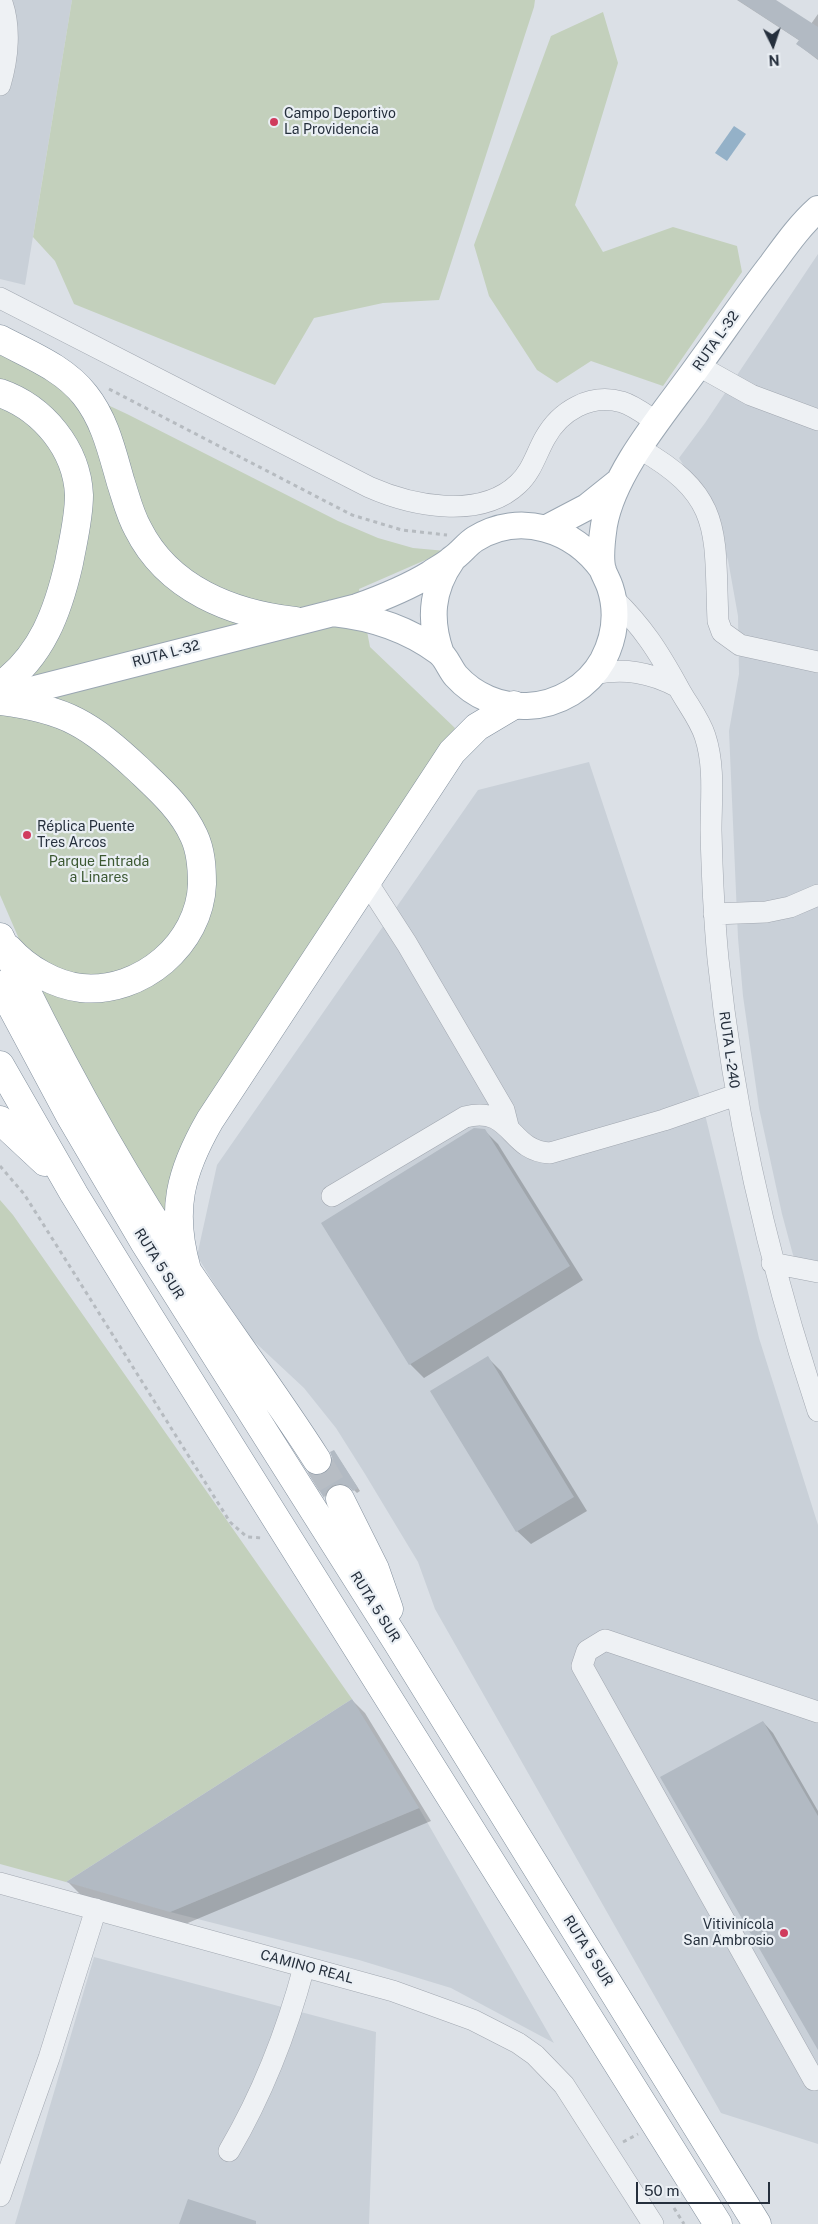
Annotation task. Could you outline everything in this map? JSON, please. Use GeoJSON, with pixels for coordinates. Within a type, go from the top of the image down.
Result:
{"type":"FeatureCollection","features":[{"type":"Feature","properties":{"kind":"highway"},"geometry":{"type":"LineString","coordinates":[[0,339],[66,376],[90,401],[110,444],[137,528],[154,555],[166,569],[195,591],[215,601],[258,616],[295,621]]}},
{"type":"Feature","properties":{"kind":"highway"},"geometry":{"type":"LineString","coordinates":[[0,393],[32,410],[53,430],[70,458],[78,494],[74,536],[61,594],[53,618],[44,637],[33,653],[12,677],[0,686]]}},
{"type":"Feature","properties":{"kind":"highway"},"geometry":{"type":"LineString","coordinates":[[0,699],[69,716],[97,732],[114,746],[168,799],[186,822],[198,846],[202,875],[202,895],[197,912],[179,945],[154,968],[124,983],[92,988],[64,984],[35,971],[1,940]]}},
{"type":"Feature","properties":{"kind":"highway"},"geometry":{"type":"LineString","coordinates":[[187,1270],[181,1247],[178,1217],[183,1179],[189,1159],[222,1100],[452,752],[477,727],[514,706]]}},
{"type":"Feature","properties":{"kind":"highway"},"geometry":{"type":"LineString","coordinates":[[1,940],[72,1080],[154,1220],[230,1336],[292,1421],[317,1460]]}},
{"type":"Feature","properties":{"kind":"highway","name":"RUTA 5 SUR"},"geometry":{"type":"LineString","coordinates":[[0,985],[66,1109],[144,1242],[398,1642],[757,2224]]}},
{"type":"Feature","properties":{"kind":"highway"},"geometry":{"type":"LineString","coordinates":[[0,1065],[74,1194],[718,2224]]}},
{"type":"Feature","properties":{"kind":"highway"},"geometry":{"type":"LineString","coordinates":[[0,1120],[43,1159],[74,1194]]}},
{"type":"Feature","properties":{"kind":"highway"},"geometry":{"type":"LineString","coordinates":[[340,1499],[375,1569],[398,1642]]}},
{"type":"Feature","properties":{"kind":"main road","name":"RUTA L-32"},"geometry":{"type":"LineString","coordinates":[[333,613],[367,618],[383,623],[417,639],[441,654],[456,676],[471,689],[488,699],[514,706],[528,706],[558,700],[577,689],[594,674],[608,651],[612,638],[614,625],[613,598],[603,570],[604,524],[614,493],[621,479],[658,423],[785,246],[818,209]]}},
{"type":"Feature","properties":{"kind":"main road","name":"RUTA L-32"},"geometry":{"type":"LineString","coordinates":[[0,699],[295,621],[333,613],[379,599],[398,591],[453,559],[475,539],[502,528],[517,525],[546,528],[587,507],[621,479]]}},
{"type":"Feature","properties":{"kind":"main road"},"geometry":{"type":"LineString","coordinates":[[546,528],[579,543],[603,570]]}},
{"type":"Feature","properties":{"kind":"main road"},"geometry":{"type":"LineString","coordinates":[[441,654],[433,626],[434,605],[439,584],[453,559]]}},
{"type":"Feature","properties":{"kind":"street"},"geometry":{"type":"LineString","coordinates":[[0,85],[7,41],[4,8],[1,0]]}},
{"type":"Feature","properties":{"kind":"street"},"geometry":{"type":"LineString","coordinates":[[0,298],[369,487],[410,500],[434,504],[468,506],[501,496],[518,485],[529,472],[544,439],[555,423],[573,408],[589,402],[607,400],[623,402],[658,423]]}},
{"type":"Feature","properties":{"kind":"street"},"geometry":{"type":"LineString","coordinates":[[699,366],[751,395],[818,420]]}},
{"type":"Feature","properties":{"kind":"street"},"geometry":{"type":"LineString","coordinates":[[640,449],[684,478],[708,513],[714,537],[718,621],[722,632],[740,645],[818,662]]}},
{"type":"Feature","properties":{"kind":"street","name":"RUTA L-240"},"geometry":{"type":"LineString","coordinates":[[613,598],[629,613],[656,647],[699,722],[710,760],[714,914],[727,1038],[736,1095],[744,1140],[772,1263],[818,1412]]}},
{"type":"Feature","properties":{"kind":"street"},"geometry":{"type":"LineString","coordinates":[[594,674],[608,671],[638,672],[652,675],[678,686]]}},
{"type":"Feature","properties":{"kind":"street"},"geometry":{"type":"LineString","coordinates":[[367,882],[407,944],[504,1110],[508,1126]]}},
{"type":"Feature","properties":{"kind":"street"},"geometry":{"type":"LineString","coordinates":[[714,914],[766,912],[790,907],[818,895]]}},
{"type":"Feature","properties":{"kind":"street"},"geometry":{"type":"LineString","coordinates":[[332,1196],[465,1117],[483,1114],[492,1116],[508,1126],[524,1146],[541,1153],[550,1153],[654,1123],[736,1095]]}},
{"type":"Feature","properties":{"kind":"street"},"geometry":{"type":"LineString","coordinates":[[772,1263],[818,1272]]}},
{"type":"Feature","properties":{"kind":"street"},"geometry":{"type":"LineString","coordinates":[[814,2080],[582,1666],[587,1651],[605,1640],[818,1712]]}},
{"type":"Feature","properties":{"kind":"street","name":"CAMINO REAL"},"geometry":{"type":"LineString","coordinates":[[0,1883],[393,1991],[491,2029],[518,2043],[536,2055],[564,2085],[582,2110],[653,2224]]}},
{"type":"Feature","properties":{"kind":"street"},"geometry":{"type":"LineString","coordinates":[[0,2196],[49,2058],[96,1909]]}},
{"type":"Feature","properties":{"kind":"street"},"geometry":{"type":"LineString","coordinates":[[229,2151],[246,2122],[269,2070],[295,2000],[304,1967]]}},
{"type":"Feature","properties":{"kind":"path"},"geometry":{"type":"LineString","coordinates":[[100,385],[352,514],[402,530],[475,539]]}},
{"type":"Feature","properties":{"kind":"path"},"geometry":{"type":"LineString","coordinates":[[0,1166],[24,1194],[230,1522],[247,1537],[261,1538],[283,1529]]}},
{"type":"Feature","properties":{"kind":"path"},"geometry":{"type":"LineString","coordinates":[[674,2208],[684,2224]]}},
{"type":"Feature","properties":{"kind":"shaded area"},"geometry":{"type":"Polygon","coordinates":[[[0,0],[72,0],[25,285],[0,279],[0,0]]]}},
{"type":"Feature","properties":{"kind":"shaded area"},"geometry":{"type":"Polygon","coordinates":[[[818,254],[818,1266],[796,1266],[782,1214],[759,1108],[743,996],[738,938],[729,731],[739,674],[738,616],[728,560],[719,533],[694,482],[679,458],[705,423],[818,254]]]}},
{"type":"Feature","properties":{"kind":"shaded area"},"geometry":{"type":"Polygon","coordinates":[[[589,762],[703,1106],[759,1338],[818,1525],[818,2144],[721,2113],[435,1609],[418,1562],[365,1474],[336,1428],[304,1388],[244,1332],[197,1256],[217,1165],[478,790],[589,762]]]}},
{"type":"Feature","properties":{"kind":"shaded area"},"geometry":{"type":"Polygon","coordinates":[[[419,1808],[554,2043],[451,1988],[359,1960],[170,1912],[419,1808]]]}},
{"type":"Feature","properties":{"kind":"shaded area"},"geometry":{"type":"Polygon","coordinates":[[[94,1957],[376,2032],[369,2224],[15,2224],[94,1957]]]}},
{"type":"Feature","properties":{"kind":"green space","name":"Campo Deportivo La Providencia"},"geometry":{"type":"Polygon","coordinates":[[[72,0],[535,0],[439,300],[383,303],[314,318],[275,385],[74,304],[55,261],[33,237],[72,0]]]}},
{"type":"Feature","properties":{"kind":"green space"},"geometry":{"type":"Polygon","coordinates":[[[603,12],[618,63],[575,205],[603,252],[673,227],[737,246],[742,272],[663,386],[591,361],[557,383],[537,370],[489,296],[474,245],[551,36],[603,12]]]}},
{"type":"Feature","properties":{"kind":"green space","name":"Parque Entrada a Linares"},"geometry":{"type":"Polygon","coordinates":[[[0,355],[127,414],[338,521],[378,538],[413,548],[446,551],[359,589],[370,647],[455,728],[202,1115],[170,1229],[113,1131],[45,999],[0,895],[0,355]]]}},
{"type":"Feature","properties":{"kind":"green space"},"geometry":{"type":"Polygon","coordinates":[[[0,1200],[13,1215],[352,1699],[66,1882],[0,1864],[0,1200]]]}},
{"type":"Feature","properties":{"kind":"water"},"geometry":{"type":"Polygon","coordinates":[[[734,126],[746,134],[727,161],[715,153],[734,126]]]}},
{"type":"Feature","properties":{"kind":"building"},"geometry":{"type":"Polygon","coordinates":[[[738,0],[776,0],[818,27],[818,59],[796,44],[799,40],[738,0]]]}},
{"type":"Feature","properties":{"kind":"building"},"geometry":{"type":"Polygon","coordinates":[[[474,1128],[485,1129],[570,1266],[409,1365],[321,1223],[474,1128]]]}},
{"type":"Feature","properties":{"kind":"building"},"geometry":{"type":"Polygon","coordinates":[[[488,1356],[574,1497],[516,1532],[430,1391],[488,1356]]]}},
{"type":"Feature","properties":{"kind":"building"},"geometry":{"type":"Polygon","coordinates":[[[334,1450],[358,1488],[353,1491],[348,1486],[341,1484],[333,1485],[327,1490],[324,1498],[308,1473],[317,1476],[326,1473],[331,1467],[333,1460],[330,1452],[334,1450]]]}},
{"type":"Feature","properties":{"kind":"building"},"geometry":{"type":"Polygon","coordinates":[[[352,1699],[419,1808],[170,1912],[66,1882],[352,1699]]]}},
{"type":"Feature","properties":{"kind":"building","name":"Vitivinícola San Ambrosio"},"geometry":{"type":"Polygon","coordinates":[[[763,1721],[818,1816],[818,2050],[660,1777],[763,1721]]]}},
{"type":"Feature","properties":{"kind":"building"},"geometry":{"type":"Polygon","coordinates":[[[188,2199],[256,2221],[256,2224],[179,2224],[188,2199]]]}},
{"type":"Feature","properties":{"kind":"tunnel"},"geometry":{"type":"LineString","coordinates":[[317,1460],[340,1499]]}},
{"type":"Feature","properties":{"kind":"place","name":"Campo Deportivo La Providencia"},"geometry":{"type":"Point","coordinates":[274,122]}},
{"type":"Feature","properties":{"kind":"place","name":"Réplica Puente Tres Arcos"},"geometry":{"type":"Point","coordinates":[27,835]}},
{"type":"Feature","properties":{"kind":"place","name":"Vitivinícola San Ambrosio"},"geometry":{"type":"Point","coordinates":[784,1933]}}]}
